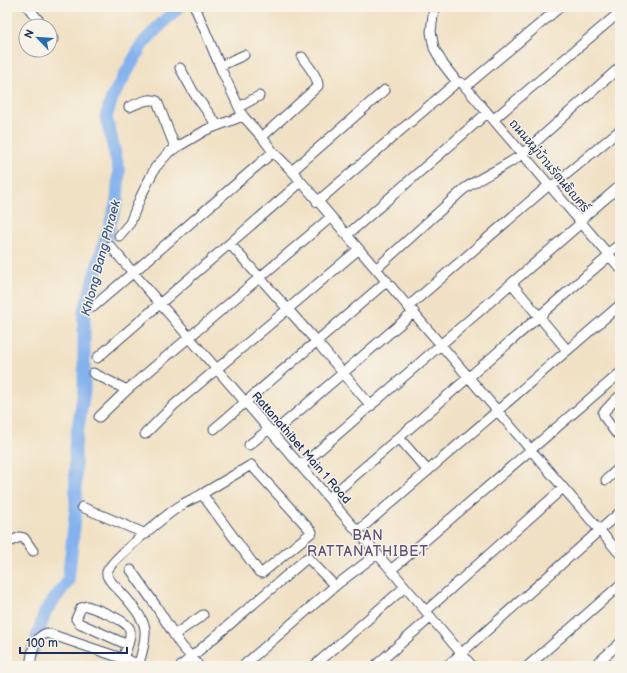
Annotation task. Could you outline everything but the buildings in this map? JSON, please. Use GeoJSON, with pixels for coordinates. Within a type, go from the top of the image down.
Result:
{"type":"FeatureCollection","features":[{"type":"Feature","properties":{"kind":"street"},"geometry":{"type":"LineString","coordinates":[[28,7],[37,18]]}},
{"type":"Feature","properties":{"kind":"street"},"geometry":{"type":"LineString","coordinates":[[195,7],[243,116],[387,281],[620,554]]}},
{"type":"Feature","properties":{"kind":"street","name":"ถนนหมู่บ้านรัตนธิเบศร์"},"geometry":{"type":"LineString","coordinates":[[435,7],[431,32],[434,48],[443,64],[494,119],[522,154],[620,268]]}},
{"type":"Feature","properties":{"kind":"street"},"geometry":{"type":"LineString","coordinates":[[318,202],[461,84],[560,7]]}},
{"type":"Feature","properties":{"kind":"street"},"geometry":{"type":"LineString","coordinates":[[494,119],[620,12],[616,7]]}},
{"type":"Feature","properties":{"kind":"street"},"geometry":{"type":"LineString","coordinates":[[220,66],[244,55]]}},
{"type":"Feature","properties":{"kind":"street"},"geometry":{"type":"LineString","coordinates":[[262,136],[318,86],[316,78],[302,56]]}},
{"type":"Feature","properties":{"kind":"street"},"geometry":{"type":"LineString","coordinates":[[376,269],[464,189],[522,154],[620,67]]}},
{"type":"Feature","properties":{"kind":"street"},"geometry":{"type":"LineString","coordinates":[[180,68],[194,93],[217,125]]}},
{"type":"Feature","properties":{"kind":"street"},"geometry":{"type":"LineString","coordinates":[[292,171],[385,90]]}},
{"type":"Feature","properties":{"kind":"street"},"geometry":{"type":"LineString","coordinates":[[239,107],[259,96]]}},
{"type":"Feature","properties":{"kind":"street"},"geometry":{"type":"LineString","coordinates":[[129,107],[146,100],[157,100],[175,147]]}},
{"type":"Feature","properties":{"kind":"street"},"geometry":{"type":"LineString","coordinates":[[347,235],[487,113]]}},
{"type":"Feature","properties":{"kind":"street"},"geometry":{"type":"LineString","coordinates":[[119,236],[130,223],[155,168],[169,152],[175,147],[206,130],[243,116]]}},
{"type":"Feature","properties":{"kind":"street"},"geometry":{"type":"LineString","coordinates":[[249,445],[271,431],[343,373],[411,309],[550,186],[620,130]]}},
{"type":"Feature","properties":{"kind":"street"},"geometry":{"type":"LineString","coordinates":[[93,307],[273,152]]}},
{"type":"Feature","properties":{"kind":"street"},"geometry":{"type":"LineString","coordinates":[[97,358],[301,182]]}},
{"type":"Feature","properties":{"kind":"street"},"geometry":{"type":"LineString","coordinates":[[301,466],[512,284],[620,186]]}},
{"type":"Feature","properties":{"kind":"street"},"geometry":{"type":"LineString","coordinates":[[99,417],[126,390],[330,217]]}},
{"type":"Feature","properties":{"kind":"street"},"geometry":{"type":"LineString","coordinates":[[230,244],[371,406]]}},
{"type":"Feature","properties":{"kind":"street"},"geometry":{"type":"LineString","coordinates":[[329,498],[540,317],[620,244]]}},
{"type":"Feature","properties":{"kind":"street","name":"Rattanathibet Main 1 Road"},"geometry":{"type":"LineString","coordinates":[[110,246],[358,531],[472,666]]}},
{"type":"Feature","properties":{"kind":"street"},"geometry":{"type":"LineString","coordinates":[[145,434],[174,405],[358,249]]}},
{"type":"Feature","properties":{"kind":"street"},"geometry":{"type":"LineString","coordinates":[[214,429],[387,281]]}},
{"type":"Feature","properties":{"kind":"street"},"geometry":{"type":"LineString","coordinates":[[512,284],[567,350]]}},
{"type":"Feature","properties":{"kind":"street"},"geometry":{"type":"LineString","coordinates":[[358,531],[620,305]]}},
{"type":"Feature","properties":{"kind":"street"},"geometry":{"type":"LineString","coordinates":[[93,373],[126,390]]}},
{"type":"Feature","properties":{"kind":"street"},"geometry":{"type":"LineString","coordinates":[[391,570],[620,373]]}},
{"type":"Feature","properties":{"kind":"street"},"geometry":{"type":"LineString","coordinates":[[603,388],[617,398],[605,410],[604,415],[615,432],[620,433]]}},
{"type":"Feature","properties":{"kind":"street"},"geometry":{"type":"LineString","coordinates":[[399,438],[428,471]]}},
{"type":"Feature","properties":{"kind":"street"},"geometry":{"type":"LineString","coordinates":[[30,666],[32,650],[36,642],[42,634],[47,633],[123,658],[138,665],[143,649],[145,629],[142,619],[112,583],[107,576],[107,571],[112,563],[128,548],[182,504],[251,465],[312,532],[265,572],[259,572],[202,494]]}},
{"type":"Feature","properties":{"kind":"street"},"geometry":{"type":"LineString","coordinates":[[606,480],[620,467]]}},
{"type":"Feature","properties":{"kind":"street"},"geometry":{"type":"LineString","coordinates":[[375,666],[428,614],[563,488]]}},
{"type":"Feature","properties":{"kind":"street"},"geometry":{"type":"LineString","coordinates":[[82,507],[146,534]]}},
{"type":"Feature","properties":{"kind":"street"},"geometry":{"type":"LineString","coordinates":[[447,666],[620,512]]}},
{"type":"Feature","properties":{"kind":"street"},"geometry":{"type":"LineString","coordinates":[[7,543],[20,537],[27,540],[33,551]]}},
{"type":"Feature","properties":{"kind":"street"},"geometry":{"type":"LineString","coordinates":[[243,666],[335,586],[377,554]]}},
{"type":"Feature","properties":{"kind":"street"},"geometry":{"type":"LineString","coordinates":[[180,666],[307,558],[335,586]]}},
{"type":"Feature","properties":{"kind":"street"},"geometry":{"type":"LineString","coordinates":[[131,570],[174,635],[199,666]]}},
{"type":"Feature","properties":{"kind":"street"},"geometry":{"type":"LineString","coordinates":[[528,666],[620,585]]}},
{"type":"Feature","properties":{"kind":"street"},"geometry":{"type":"LineString","coordinates":[[314,666],[405,587]]}},
{"type":"Feature","properties":{"kind":"street"},"geometry":{"type":"LineString","coordinates":[[123,658],[128,645],[130,630],[129,626],[87,606],[81,608],[76,619],[79,623],[128,645]]}},
{"type":"Feature","properties":{"kind":"street"},"geometry":{"type":"LineString","coordinates":[[174,635],[203,615]]}},
{"type":"Feature","properties":{"kind":"street"},"geometry":{"type":"LineString","coordinates":[[594,666],[620,643]]}},
{"type":"Feature","properties":{"kind":"waterway","name":"Khlong Bang Phraek"},"geometry":{"type":"LineString","coordinates":[[33,650],[45,612],[68,581],[76,508],[75,446],[84,391],[84,311],[117,201],[119,170],[106,117],[112,98],[143,43],[178,7]]}},
{"type":"Feature","properties":{"kind":"district","name":"BAN RATTANATHIBET"},"geometry":{"type":"Point","coordinates":[368,544]}}]}
